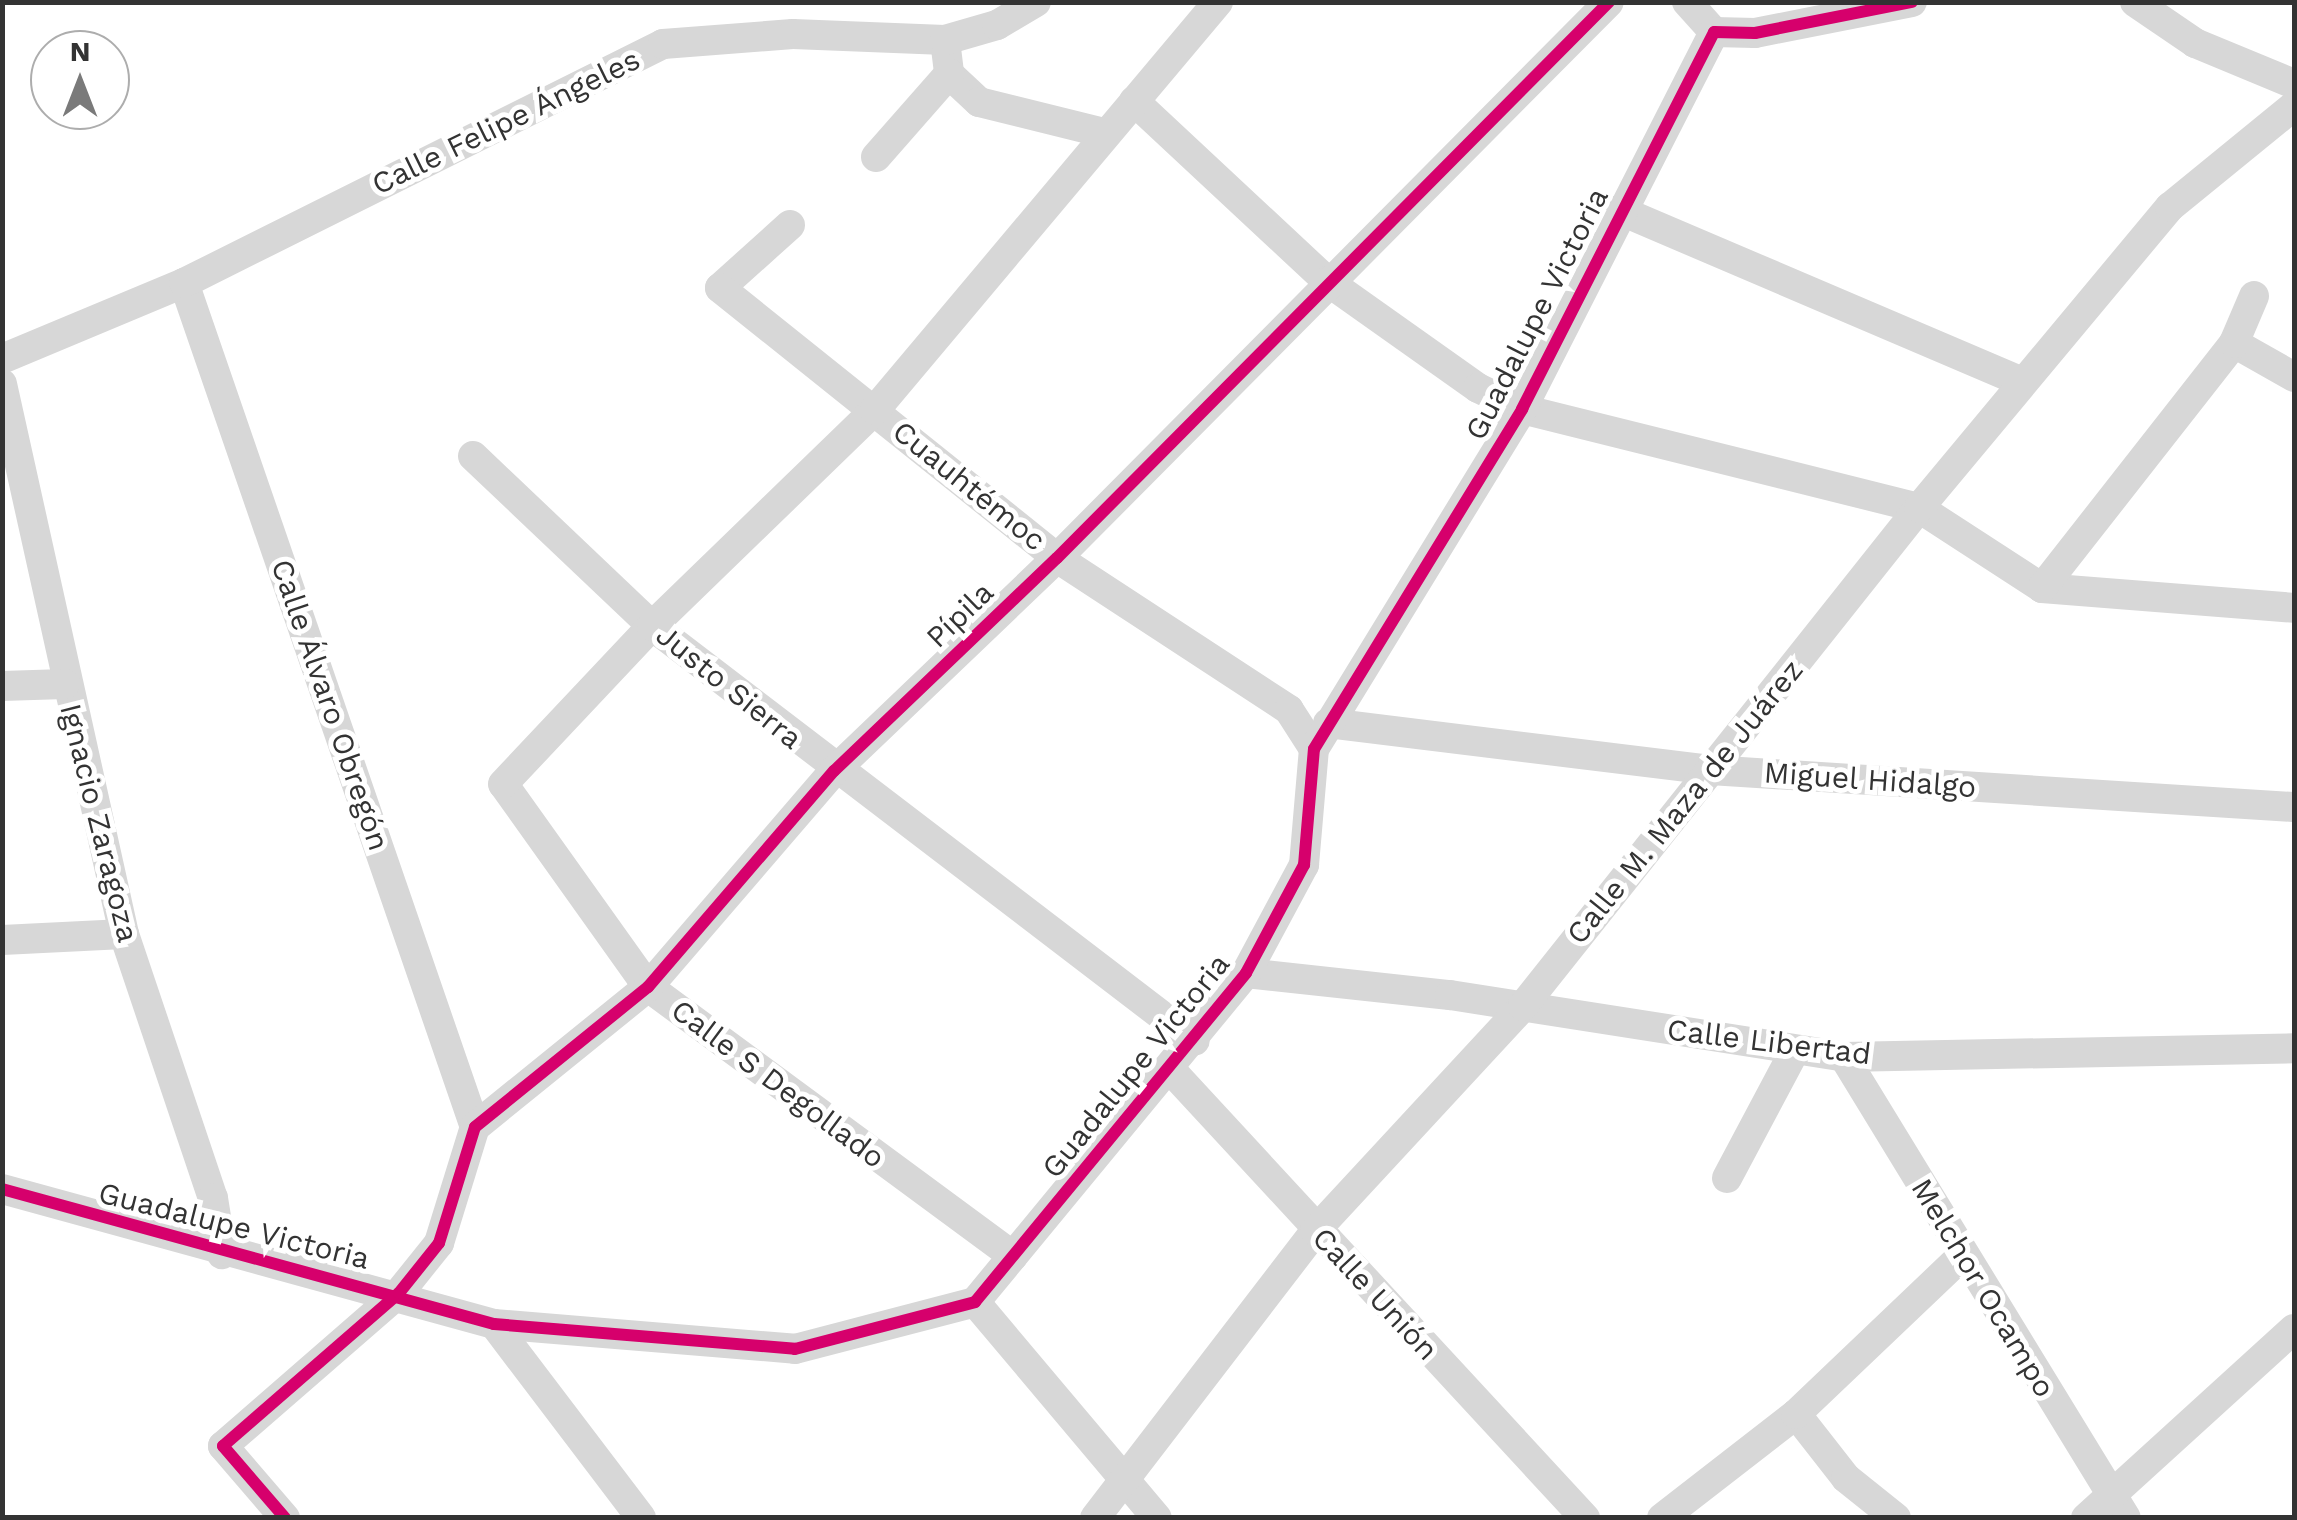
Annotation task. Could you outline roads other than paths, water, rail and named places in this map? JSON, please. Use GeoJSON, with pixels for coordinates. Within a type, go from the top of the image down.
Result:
{"type":"FeatureCollection","features":[{"type":"Feature","properties":{"kind":"street","name":"Calle Felipe Ángeles"},"geometry":{"type":"LineString","coordinates":[[2,358],[184,283],[664,44],[792,34],[945,40],[997,25],[1036,2]]}},
{"type":"Feature","properties":{"kind":"street"},"geometry":{"type":"LineString","coordinates":[[652,626],[875,410],[1104,132],[1218,2]]}},
{"type":"Feature","properties":{"kind":"street","name":"Pípila"},"geometry":{"type":"LineString","coordinates":[[475,1127],[648,987],[834,771],[1057,558],[1609,2]]}},
{"type":"Feature","properties":{"kind":"street"},"geometry":{"type":"LineString","coordinates":[[1687,2],[1714,32],[1755,33],[1912,2]]}},
{"type":"Feature","properties":{"kind":"street"},"geometry":{"type":"LineString","coordinates":[[2134,2],[2195,43],[2294,84]]}},
{"type":"Feature","properties":{"kind":"street","name":"Guadalupe Victoria"},"geometry":{"type":"LineString","coordinates":[[2,1190],[222,1254],[398,1293],[494,1324],[795,1349],[974,1302],[1195,1041],[1246,973],[1304,865],[1321,736],[1522,409],[1618,210],[1714,32]]}},
{"type":"Feature","properties":{"kind":"street"},"geometry":{"type":"LineString","coordinates":[[945,40],[949,74],[979,102],[1104,132]]}},
{"type":"Feature","properties":{"kind":"street"},"geometry":{"type":"LineString","coordinates":[[876,157],[949,74]]}},
{"type":"Feature","properties":{"kind":"street"},"geometry":{"type":"LineString","coordinates":[[1134,101],[1327,282],[1478,388],[1522,409],[1919,508],[2042,588],[2294,608]]}},
{"type":"Feature","properties":{"kind":"street","name":"Calle M. Maza de Juárez"},"geometry":{"type":"LineString","coordinates":[[1096,1518],[1315,1231],[1523,1006],[1919,508],[2170,207],[2294,106]]}},
{"type":"Feature","properties":{"kind":"street"},"geometry":{"type":"LineString","coordinates":[[1618,210],[2022,382]]}},
{"type":"Feature","properties":{"kind":"street","name":"Cuauhtémoc"},"geometry":{"type":"LineString","coordinates":[[790,225],[720,288],[1057,558],[1289,710],[1321,736]]}},
{"type":"Feature","properties":{"kind":"street","name":"Calle Álvaro Obregón"},"geometry":{"type":"LineString","coordinates":[[184,283],[475,1127]]}},
{"type":"Feature","properties":{"kind":"street"},"geometry":{"type":"LineString","coordinates":[[2042,588],[2234,343],[2254,296]]}},
{"type":"Feature","properties":{"kind":"street"},"geometry":{"type":"LineString","coordinates":[[2234,343],[2294,377]]}},
{"type":"Feature","properties":{"kind":"street","name":"Ignacio Zaragoza"},"geometry":{"type":"LineString","coordinates":[[2,384],[65,684],[124,934],[213,1198],[222,1254]]}},
{"type":"Feature","properties":{"kind":"street","name":"Justo Sierra"},"geometry":{"type":"LineString","coordinates":[[473,456],[652,626],[834,771],[1195,1041]]}},
{"type":"Feature","properties":{"kind":"street","name":"Calle S Degollado"},"geometry":{"type":"LineString","coordinates":[[652,626],[502,784],[648,987],[1013,1256]]}},
{"type":"Feature","properties":{"kind":"street"},"geometry":{"type":"LineString","coordinates":[[2,686],[65,684]]}},
{"type":"Feature","properties":{"kind":"street","name":"Miguel Hidalgo"},"geometry":{"type":"LineString","coordinates":[[1321,736],[1710,770],[2294,807]]}},
{"type":"Feature","properties":{"kind":"street"},"geometry":{"type":"LineString","coordinates":[[2,940],[124,934]]}},
{"type":"Feature","properties":{"kind":"street","name":"Calle Libertad"},"geometry":{"type":"LineString","coordinates":[[1246,973],[1523,1006],[1844,1058],[2294,1048]]}},
{"type":"Feature","properties":{"kind":"street"},"geometry":{"type":"LineString","coordinates":[[1726,1178],[1795,1050]]}},
{"type":"Feature","properties":{"kind":"street","name":"Melchor Ocampo"},"geometry":{"type":"LineString","coordinates":[[1844,1058],[1963,1255],[2107,1511]]}},
{"type":"Feature","properties":{"kind":"street","name":"Calle Unión"},"geometry":{"type":"LineString","coordinates":[[1170,1068],[1315,1231],[1585,1518]]}},
{"type":"Feature","properties":{"kind":"street"},"geometry":{"type":"LineString","coordinates":[[285,1518],[222,1446],[398,1293],[439,1243],[475,1127]]}},
{"type":"Feature","properties":{"kind":"street"},"geometry":{"type":"LineString","coordinates":[[1662,1518],[1796,1414],[1963,1255]]}},
{"type":"Feature","properties":{"kind":"street"},"geometry":{"type":"LineString","coordinates":[[974,1302],[1124,1484],[1157,1518]]}},
{"type":"Feature","properties":{"kind":"street"},"geometry":{"type":"LineString","coordinates":[[494,1324],[641,1518]]}},
{"type":"Feature","properties":{"kind":"street"},"geometry":{"type":"LineString","coordinates":[[2107,1511],[2294,1329]]}},
{"type":"Feature","properties":{"kind":"street"},"geometry":{"type":"LineString","coordinates":[[1796,1414],[1846,1478],[1896,1518]]}}]}
